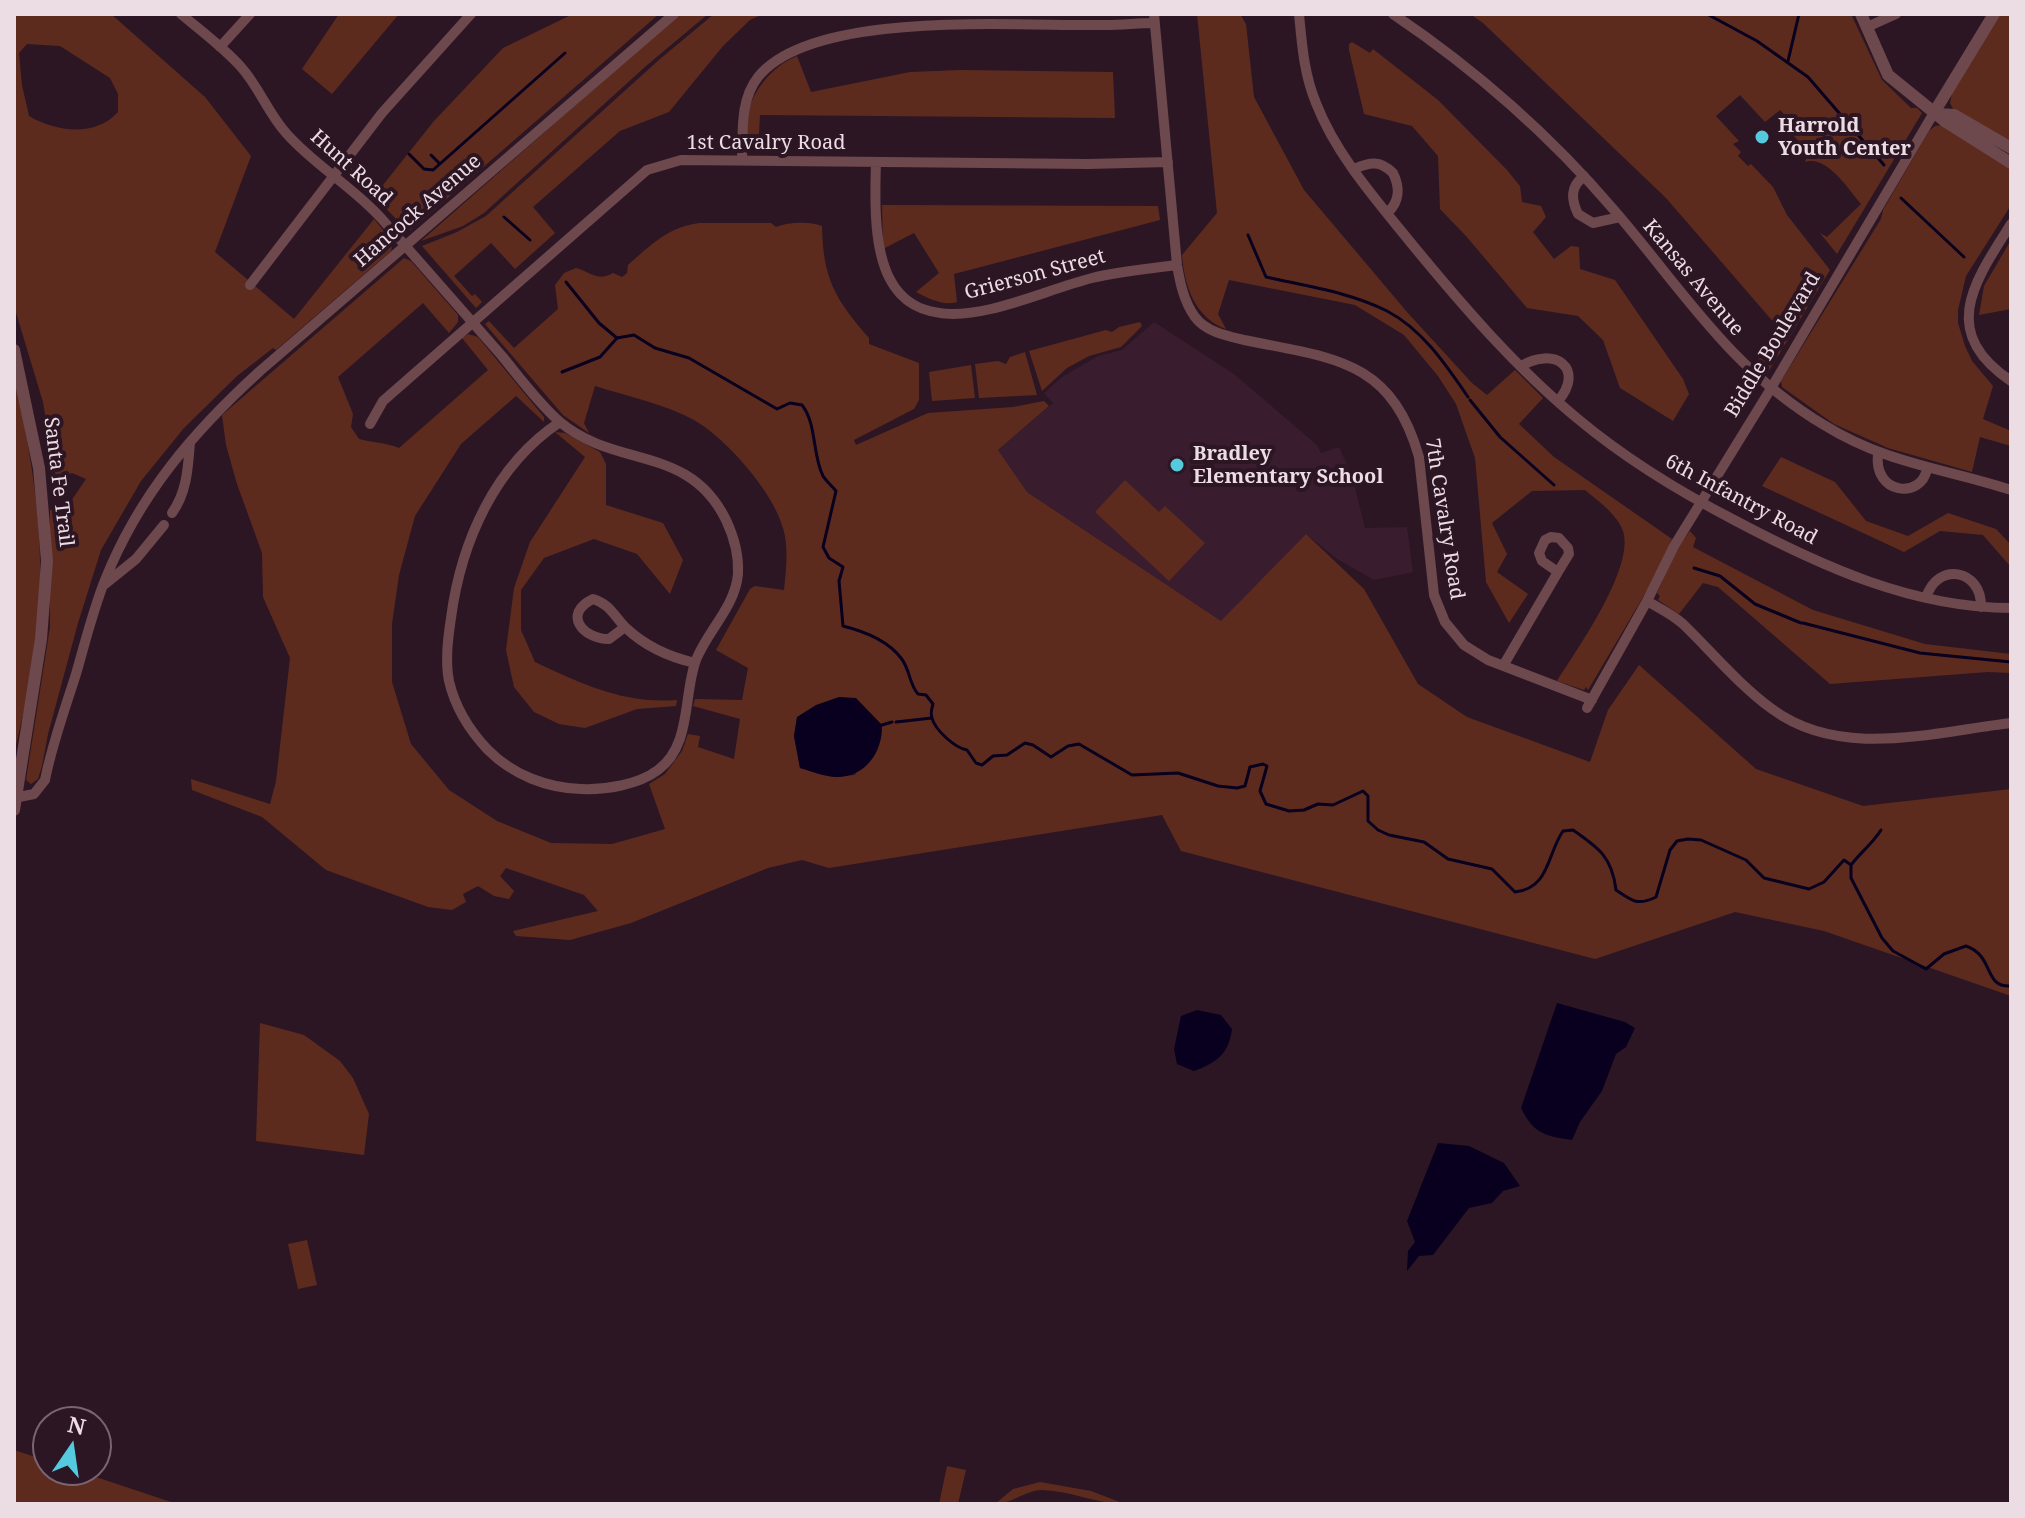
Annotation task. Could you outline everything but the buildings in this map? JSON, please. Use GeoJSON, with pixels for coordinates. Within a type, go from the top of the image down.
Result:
{"type":"FeatureCollection","features":[{"type":"Feature","properties":{"kind":"street","name":"Hunt Road"},"geometry":{"type":"LineString","coordinates":[[181,14],[243,69],[281,128],[377,214],[560,422],[601,447],[681,470],[711,496],[725,518],[738,559],[736,587],[695,663],[680,740],[658,771],[619,786],[568,789],[539,782],[499,761],[465,720],[449,680],[447,655],[453,599],[463,557],[479,519],[520,456],[560,422]]}},
{"type":"Feature","properties":{"kind":"street"},"geometry":{"type":"LineString","coordinates":[[220,47],[250,14]]}},
{"type":"Feature","properties":{"kind":"street"},"geometry":{"type":"LineString","coordinates":[[250,285],[382,113],[471,14]]}},
{"type":"Feature","properties":{"kind":"street","name":"Hancock Avenue"},"geometry":{"type":"LineString","coordinates":[[15,802],[34,794],[45,780],[103,585],[133,522],[168,467],[190,440],[211,415],[249,380],[674,14]]}},
{"type":"Feature","properties":{"kind":"street","name":"6th Infantry Road"},"geometry":{"type":"LineString","coordinates":[[1299,14],[1304,61],[1316,105],[1354,169],[1447,287],[1558,401],[1613,446],[1702,503],[1812,559],[1926,598],[1981,607],[2011,608]]}},
{"type":"Feature","properties":{"kind":"street","name":"Kansas Avenue"},"geometry":{"type":"LineString","coordinates":[[1393,14],[1442,47],[1504,97],[1584,176],[1720,340],[1771,389],[1826,427],[1878,454],[2011,490]]}},
{"type":"Feature","properties":{"kind":"street"},"geometry":{"type":"LineString","coordinates":[[1861,14],[1888,75],[1946,122],[2011,163]]}},
{"type":"Feature","properties":{"kind":"street"},"geometry":{"type":"LineString","coordinates":[[1867,27],[1896,14]]}},
{"type":"Feature","properties":{"kind":"street","name":"Biddle Boulevard"},"geometry":{"type":"LineString","coordinates":[[1590,704],[1674,546],[1994,14]]}},
{"type":"Feature","properties":{"kind":"street"},"geometry":{"type":"LineString","coordinates":[[742,159],[742,120],[747,98],[758,77],[779,58],[807,45],[875,31],[949,23],[1108,26],[1154,18]]}},
{"type":"Feature","properties":{"kind":"street","name":"7th Cavalry Road"},"geometry":{"type":"LineString","coordinates":[[1154,18],[1177,265],[1183,295],[1196,318],[1222,335],[1318,354],[1347,363],[1381,386],[1413,436],[1419,457],[1434,595],[1445,622],[1464,645],[1488,660],[1590,704]]}},
{"type":"Feature","properties":{"kind":"street"},"geometry":{"type":"LineString","coordinates":[[1937,112],[1954,115],[2011,148]]}},
{"type":"Feature","properties":{"kind":"street","name":"1st Cavalry Road"},"geometry":{"type":"LineString","coordinates":[[370,424],[383,401],[647,170],[681,160],[742,159],[1168,162]]}},
{"type":"Feature","properties":{"kind":"street","name":"Grierson Street"},"geometry":{"type":"LineString","coordinates":[[876,162],[876,239],[883,267],[898,291],[916,305],[954,314],[989,309],[1089,279],[1177,265]]}},
{"type":"Feature","properties":{"kind":"street"},"geometry":{"type":"LineString","coordinates":[[1354,169],[1378,163],[1393,173],[1399,192],[1387,213]]}},
{"type":"Feature","properties":{"kind":"street"},"geometry":{"type":"LineString","coordinates":[[1584,176],[1573,189],[1572,197],[1578,214],[1593,223],[1620,217]]}},
{"type":"Feature","properties":{"kind":"street"},"geometry":{"type":"LineString","coordinates":[[2011,224],[1977,279],[1969,313],[1970,331],[1985,359],[2011,381]]}},
{"type":"Feature","properties":{"kind":"street","name":"Santa Fe Trail"},"geometry":{"type":"LineString","coordinates":[[14,350],[39,468],[47,561],[41,639],[15,802]]}},
{"type":"Feature","properties":{"kind":"street"},"geometry":{"type":"LineString","coordinates":[[1521,366],[1543,357],[1562,362],[1568,371],[1569,382],[1566,393],[1558,401]]}},
{"type":"Feature","properties":{"kind":"street"},"geometry":{"type":"LineString","coordinates":[[172,513],[180,502],[187,477],[190,440]]}},
{"type":"Feature","properties":{"kind":"street"},"geometry":{"type":"LineString","coordinates":[[1878,454],[1880,476],[1887,483],[1900,488],[1909,488],[1921,482],[1927,469]]}},
{"type":"Feature","properties":{"kind":"street"},"geometry":{"type":"LineString","coordinates":[[103,585],[136,559],[164,525]]}},
{"type":"Feature","properties":{"kind":"street"},"geometry":{"type":"LineString","coordinates":[[1503,666],[1558,572]]}},
{"type":"Feature","properties":{"kind":"street"},"geometry":{"type":"LineString","coordinates":[[1926,598],[1936,579],[1947,574],[1958,574],[1969,578],[1976,586],[1981,607]]}},
{"type":"Feature","properties":{"kind":"street"},"geometry":{"type":"LineString","coordinates":[[625,627],[609,639],[601,639],[588,634],[578,625],[577,615],[582,604],[593,599],[605,602],[625,627],[649,646],[695,663]]}},
{"type":"Feature","properties":{"kind":"street"},"geometry":{"type":"LineString","coordinates":[[1647,601],[1682,624],[1773,709],[1799,725],[1854,739],[1886,739],[2011,723]]}},
{"type":"Feature","properties":{"kind":"shaded area"},"geometry":{"type":"Polygon","coordinates":[[[14,14],[111,14],[205,97],[251,156],[215,252],[294,319],[374,219],[393,242],[391,251],[276,350],[273,348],[237,376],[184,428],[141,481],[101,550],[78,623],[42,766],[38,779],[31,784],[26,780],[50,627],[50,510],[69,504],[86,479],[72,473],[56,480],[43,402],[14,306],[14,14]],[[27,44],[19,53],[29,116],[51,126],[75,129],[109,120],[118,112],[118,94],[110,78],[60,46],[27,44]]]}},
{"type":"Feature","properties":{"kind":"shaded area"},"geometry":{"type":"Polygon","coordinates":[[[339,14],[399,14],[332,94],[302,69],[339,14]]]}},
{"type":"Feature","properties":{"kind":"shaded area"},"geometry":{"type":"Polygon","coordinates":[[[573,14],[659,14],[411,230],[405,228],[357,179],[356,173],[351,173],[351,168],[379,190],[434,121],[503,48],[573,14]]]}},
{"type":"Feature","properties":{"kind":"shaded area"},"geometry":{"type":"Polygon","coordinates":[[[679,14],[708,14],[484,213],[463,226],[421,241],[679,14]]]}},
{"type":"Feature","properties":{"kind":"shaded area"},"geometry":{"type":"Polygon","coordinates":[[[714,14],[763,14],[750,20],[723,46],[669,112],[620,131],[533,207],[555,233],[515,269],[491,243],[454,276],[472,296],[475,294],[482,302],[476,308],[422,246],[486,216],[714,14]]]}},
{"type":"Feature","properties":{"kind":"shaded area"},"geometry":{"type":"Polygon","coordinates":[[[1197,14],[1240,14],[1246,24],[1254,97],[1304,190],[1407,312],[1472,383],[1487,395],[1515,370],[1543,398],[1519,424],[1554,457],[1672,539],[1649,587],[1588,690],[1557,681],[1602,608],[1621,566],[1623,531],[1607,508],[1585,490],[1532,491],[1492,523],[1507,554],[1497,572],[1528,594],[1509,623],[1486,582],[1475,458],[1456,404],[1438,376],[1404,335],[1355,305],[1229,280],[1218,314],[1226,329],[1206,317],[1193,299],[1185,278],[1182,255],[1217,213],[1197,14]]]}},
{"type":"Feature","properties":{"kind":"shaded area"},"geometry":{"type":"Polygon","coordinates":[[[1470,14],[1851,14],[1882,80],[1911,108],[1917,108],[1922,113],[1837,254],[1820,233],[1827,237],[1861,204],[1829,168],[1813,161],[1805,162],[1809,152],[1793,135],[1797,131],[1784,120],[1786,116],[1780,110],[1765,122],[1740,95],[1716,116],[1739,141],[1733,144],[1741,152],[1738,156],[1748,166],[1751,164],[1773,187],[1787,215],[1830,270],[1767,374],[1755,365],[1776,325],[1666,198],[1470,14]]]}},
{"type":"Feature","properties":{"kind":"shaded area"},"geometry":{"type":"Polygon","coordinates":[[[1999,14],[2011,14],[2011,145],[1953,109],[1950,103],[1952,93],[1999,14]]]}},
{"type":"Feature","properties":{"kind":"shaded area"},"geometry":{"type":"Polygon","coordinates":[[[1352,42],[1370,53],[1373,49],[1438,100],[1507,170],[1520,186],[1522,202],[1541,206],[1546,217],[1533,232],[1554,259],[1571,246],[1579,247],[1580,269],[1615,280],[1683,379],[1689,394],[1673,421],[1620,388],[1603,340],[1578,316],[1527,308],[1440,209],[1438,156],[1412,126],[1364,114],[1349,50],[1352,42]]]}},
{"type":"Feature","properties":{"kind":"shaded area"},"geometry":{"type":"Polygon","coordinates":[[[797,56],[811,92],[910,72],[1113,72],[1115,118],[760,115],[758,151],[751,151],[746,123],[755,95],[773,72],[797,56]]]}},
{"type":"Feature","properties":{"kind":"shaded area"},"geometry":{"type":"Polygon","coordinates":[[[1942,125],[2011,167],[2011,205],[1966,276],[1958,323],[1972,361],[1993,386],[1983,419],[2011,431],[2011,446],[1980,437],[1972,472],[1888,448],[1834,424],[1782,387],[1781,381],[1881,219],[1883,210],[1929,131],[1942,125]]]}},
{"type":"Feature","properties":{"kind":"shaded area"},"geometry":{"type":"Polygon","coordinates":[[[882,205],[1158,206],[1160,220],[954,274],[957,302],[947,303],[916,292],[939,273],[914,233],[883,249],[882,205]]]}},
{"type":"Feature","properties":{"kind":"shaded area"},"geometry":{"type":"Polygon","coordinates":[[[771,223],[776,227],[811,223],[822,226],[825,260],[833,287],[847,312],[869,338],[869,344],[919,363],[919,400],[914,409],[854,440],[856,445],[928,413],[1013,407],[1044,401],[1049,406],[998,450],[1027,492],[1221,621],[1306,534],[1364,589],[1418,684],[1467,717],[1590,762],[1608,710],[1639,665],[1756,769],[1863,806],[2011,789],[2011,996],[1824,931],[1735,912],[1595,959],[1181,851],[1162,815],[829,868],[802,860],[768,868],[631,923],[570,940],[516,936],[513,931],[598,911],[584,895],[506,868],[500,876],[514,891],[509,899],[494,896],[478,886],[463,894],[466,902],[452,910],[428,907],[326,870],[262,817],[192,790],[191,779],[270,804],[276,781],[290,658],[263,597],[262,553],[237,484],[226,445],[222,415],[404,258],[411,261],[458,315],[458,322],[449,333],[423,303],[338,377],[353,414],[351,427],[359,439],[399,448],[488,370],[462,338],[468,334],[478,337],[544,417],[544,422],[516,396],[461,444],[415,516],[399,575],[392,624],[392,682],[411,744],[449,790],[497,821],[551,843],[612,844],[665,829],[649,784],[665,774],[682,751],[688,734],[700,736],[698,747],[734,759],[740,719],[693,706],[695,699],[742,700],[748,668],[716,650],[750,589],[755,586],[784,590],[785,536],[770,499],[747,468],[720,440],[694,420],[670,409],[595,386],[584,423],[589,433],[563,415],[485,324],[489,321],[514,348],[558,309],[555,285],[564,273],[576,268],[599,276],[613,273],[622,277],[627,273],[628,265],[652,244],[688,225],[771,223]],[[870,713],[797,717],[794,736],[800,768],[834,777],[855,775],[882,725],[870,713]]]}},
{"type":"Feature","properties":{"kind":"shaded area"},"geometry":{"type":"Polygon","coordinates":[[[2011,240],[2011,309],[1979,315],[1984,286],[2011,240]]]}},
{"type":"Feature","properties":{"kind":"shaded area"},"geometry":{"type":"Polygon","coordinates":[[[1140,322],[1142,326],[1121,347],[1089,356],[1067,368],[1042,391],[1029,351],[1106,330],[1112,332],[1140,322]]]}},
{"type":"Feature","properties":{"kind":"shaded area","name":"Bradley Elementary School"},"geometry":{"type":"Polygon","coordinates":[[[1154,322],[1234,374],[1317,445],[1321,453],[1339,447],[1352,476],[1365,528],[1407,527],[1413,572],[1374,580],[1337,559],[1306,534],[1222,622],[1027,492],[998,450],[1053,403],[1044,393],[1062,377],[1098,356],[1122,350],[1154,322]]]}},
{"type":"Feature","properties":{"kind":"shaded area"},"geometry":{"type":"Polygon","coordinates":[[[1025,352],[1037,395],[979,398],[975,364],[998,361],[1006,364],[1010,357],[1025,352]]]}},
{"type":"Feature","properties":{"kind":"shaded area"},"geometry":{"type":"Polygon","coordinates":[[[971,365],[975,398],[932,401],[929,372],[971,365]]]}},
{"type":"Feature","properties":{"kind":"shaded area"},"geometry":{"type":"Polygon","coordinates":[[[14,375],[36,503],[40,599],[36,647],[14,754],[14,375]]]}},
{"type":"Feature","properties":{"kind":"shaded area"},"geometry":{"type":"Polygon","coordinates":[[[555,432],[565,433],[600,452],[606,464],[606,505],[663,523],[683,560],[670,594],[637,554],[594,539],[544,558],[521,590],[521,630],[535,662],[603,691],[639,699],[677,700],[676,706],[637,709],[585,728],[559,724],[534,712],[514,687],[506,650],[514,588],[530,542],[585,457],[555,432]]]}},
{"type":"Feature","properties":{"kind":"shaded area"},"geometry":{"type":"Polygon","coordinates":[[[1781,457],[1835,482],[1866,521],[1908,536],[1948,513],[1996,529],[2011,545],[2011,567],[1983,535],[1940,531],[1904,552],[1762,486],[1781,457]]]}},
{"type":"Feature","properties":{"kind":"shaded area"},"geometry":{"type":"Polygon","coordinates":[[[1125,480],[1159,512],[1165,506],[1205,543],[1169,581],[1095,512],[1125,480]]]}},
{"type":"Feature","properties":{"kind":"shaded area"},"geometry":{"type":"Polygon","coordinates":[[[1690,531],[1696,538],[1693,547],[1813,610],[1925,644],[2011,654],[2011,673],[1830,684],[1718,587],[1703,583],[1679,614],[1658,600],[1660,596],[1657,593],[1678,547],[1690,531]]]}},
{"type":"Feature","properties":{"kind":"shaded area"},"geometry":{"type":"Polygon","coordinates":[[[839,697],[856,698],[882,725],[876,753],[864,767],[847,776],[828,776],[800,768],[794,736],[797,717],[816,705],[839,697]]]}},
{"type":"Feature","properties":{"kind":"shaded area"},"geometry":{"type":"Polygon","coordinates":[[[1557,1003],[1625,1022],[1635,1028],[1626,1047],[1616,1054],[1602,1091],[1580,1122],[1572,1140],[1541,1132],[1521,1108],[1557,1003]]]}},
{"type":"Feature","properties":{"kind":"shaded area"},"geometry":{"type":"Polygon","coordinates":[[[1197,1010],[1221,1015],[1232,1029],[1228,1045],[1220,1056],[1194,1071],[1177,1064],[1174,1049],[1181,1016],[1197,1010]]]}},
{"type":"Feature","properties":{"kind":"shaded area"},"geometry":{"type":"Polygon","coordinates":[[[260,1023],[304,1035],[340,1061],[353,1078],[369,1114],[364,1155],[256,1141],[260,1023]]]}},
{"type":"Feature","properties":{"kind":"shaded area"},"geometry":{"type":"Polygon","coordinates":[[[1438,1143],[1469,1146],[1504,1163],[1520,1186],[1503,1191],[1492,1203],[1469,1208],[1433,1255],[1419,1256],[1407,1271],[1408,1251],[1415,1242],[1407,1221],[1438,1143]]]}},
{"type":"Feature","properties":{"kind":"shaded area"},"geometry":{"type":"Polygon","coordinates":[[[307,1240],[317,1285],[298,1289],[288,1244],[307,1240]]]}},
{"type":"Feature","properties":{"kind":"shaded area"},"geometry":{"type":"Polygon","coordinates":[[[14,1450],[32,1456],[32,1486],[112,1486],[112,1482],[177,1504],[14,1504],[14,1450]]]}},
{"type":"Feature","properties":{"kind":"shaded area"},"geometry":{"type":"Polygon","coordinates":[[[947,1466],[966,1470],[958,1504],[939,1504],[947,1466]]]}},
{"type":"Feature","properties":{"kind":"shaded area"},"geometry":{"type":"Polygon","coordinates":[[[1040,1482],[1091,1491],[1125,1504],[1043,1490],[995,1504],[1013,1489],[1040,1482]]]}},
{"type":"Feature","properties":{"kind":"waterway"},"geometry":{"type":"LineString","coordinates":[[1707,14],[1757,41],[1808,77],[1884,165]]}},
{"type":"Feature","properties":{"kind":"waterway"},"geometry":{"type":"LineString","coordinates":[[1788,61],[1799,14]]}},
{"type":"Feature","properties":{"kind":"waterway"},"geometry":{"type":"LineString","coordinates":[[409,154],[424,169],[433,170],[565,53]]}},
{"type":"Feature","properties":{"kind":"waterway"},"geometry":{"type":"LineString","coordinates":[[431,155],[439,163]]}},
{"type":"Feature","properties":{"kind":"waterway"},"geometry":{"type":"LineString","coordinates":[[1901,198],[1964,257]]}},
{"type":"Feature","properties":{"kind":"waterway"},"geometry":{"type":"LineString","coordinates":[[504,217],[530,240]]}},
{"type":"Feature","properties":{"kind":"waterway"},"geometry":{"type":"LineString","coordinates":[[1248,235],[1266,277],[1343,294],[1387,311],[1422,338],[1468,397]]}},
{"type":"Feature","properties":{"kind":"waterway"},"geometry":{"type":"LineString","coordinates":[[566,282],[599,323],[617,338],[634,335],[655,348],[689,358],[777,409],[790,403],[802,405],[810,421],[824,478],[836,491],[823,547],[829,558],[843,567],[839,581],[843,626],[875,638],[896,652],[904,662],[915,690],[918,694],[926,695],[933,704],[931,716],[937,728],[951,742],[967,750],[976,763],[982,765],[993,756],[1007,755],[1025,743],[1051,757],[1068,746],[1079,744],[1132,775],[1178,773],[1218,786],[1237,788],[1245,786],[1250,767],[1263,764],[1267,766],[1260,791],[1266,804],[1289,811],[1304,810],[1318,804],[1333,805],[1363,791],[1368,796],[1368,821],[1378,830],[1424,842],[1448,859],[1492,869],[1515,892],[1535,884],[1546,869],[1563,831],[1573,830],[1603,854],[1611,869],[1616,890],[1640,902],[1656,897],[1670,850],[1677,841],[1701,840],[1746,860],[1764,878],[1809,889],[1824,882],[1844,860],[1851,865],[1851,878],[1882,938],[1893,951],[1926,969],[1944,954],[1966,946],[1981,957],[1996,982],[2011,986]]}},
{"type":"Feature","properties":{"kind":"waterway"},"geometry":{"type":"LineString","coordinates":[[562,372],[600,357],[617,338]]}},
{"type":"Feature","properties":{"kind":"waterway"},"geometry":{"type":"LineString","coordinates":[[1470,400],[1500,437],[1554,485]]}},
{"type":"Feature","properties":{"kind":"waterway"},"geometry":{"type":"LineString","coordinates":[[1694,568],[1720,576],[1755,604],[1801,623]]}},
{"type":"Feature","properties":{"kind":"waterway"},"geometry":{"type":"LineString","coordinates":[[1803,623],[1920,653],[2011,662]]}},
{"type":"Feature","properties":{"kind":"waterway"},"geometry":{"type":"LineString","coordinates":[[896,722],[932,718]]}},
{"type":"Feature","properties":{"kind":"waterway"},"geometry":{"type":"LineString","coordinates":[[882,725],[892,722]]}},
{"type":"Feature","properties":{"kind":"waterway"},"geometry":{"type":"LineString","coordinates":[[1851,865],[1881,830]]}},
{"type":"Feature","properties":{"kind":"place","name":"Harrold Youth Center"},"geometry":{"type":"Point","coordinates":[1762,137]}},
{"type":"Feature","properties":{"kind":"place","name":"Bradley Elementary School"},"geometry":{"type":"Point","coordinates":[1177,465]}}]}
